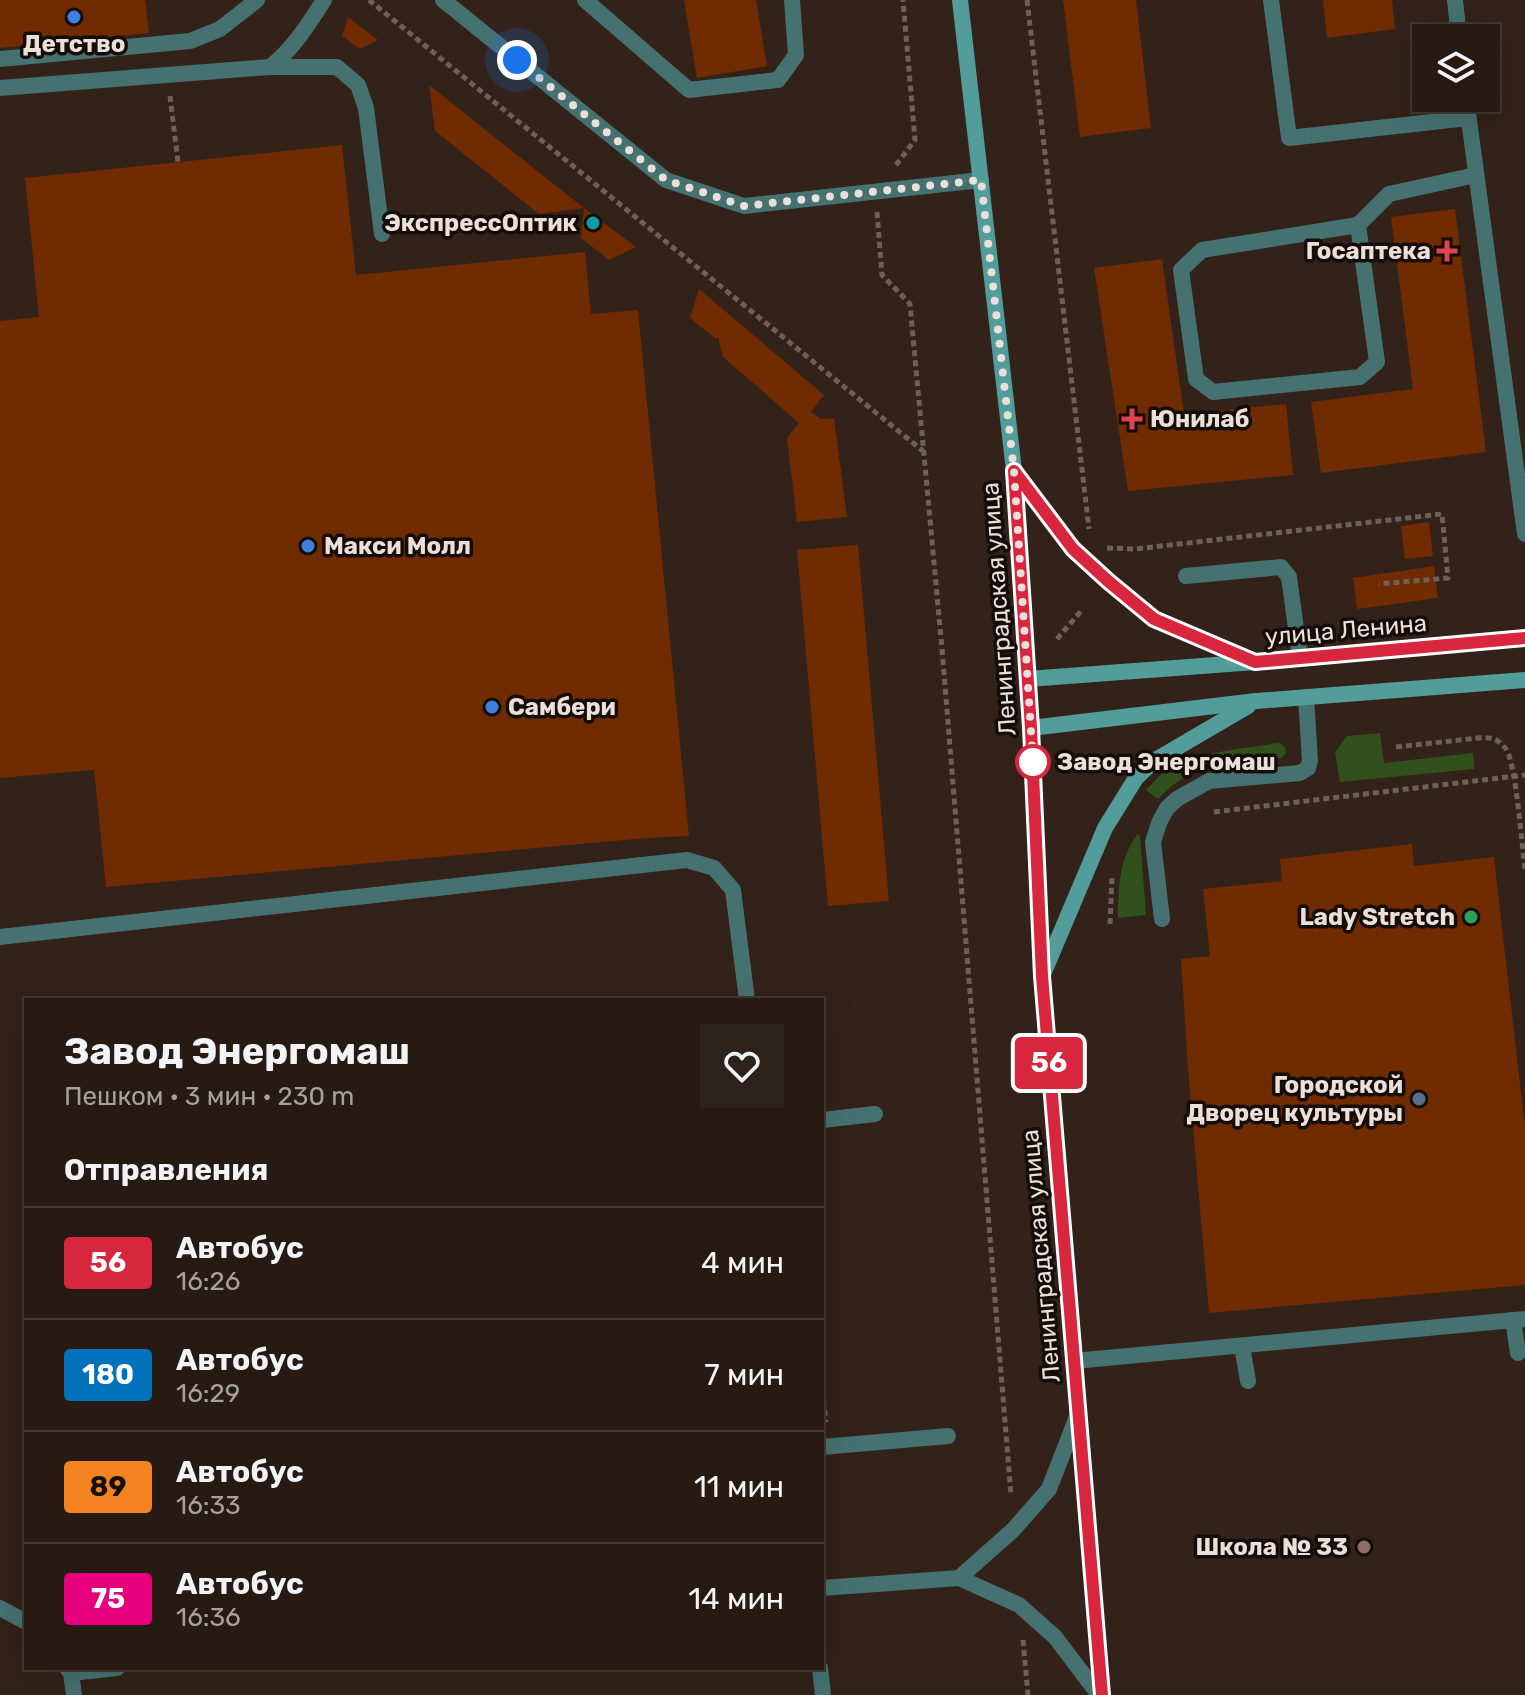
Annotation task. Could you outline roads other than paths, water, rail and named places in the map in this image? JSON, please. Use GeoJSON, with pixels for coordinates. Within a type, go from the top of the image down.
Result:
{"type":"FeatureCollection","features":[{"type":"Feature","properties":{"kind":"main road","name":"Ленинградская улица"},"geometry":{"type":"LineString","coordinates":[[960,0],[1014,471],[1031,728],[1042,976],[1100,1695]]}},
{"type":"Feature","properties":{"kind":"main road"},"geometry":{"type":"LineString","coordinates":[[1014,471],[1073,549],[1154,619],[1255,662]]}},
{"type":"Feature","properties":{"kind":"main road","name":"улица Ленина"},"geometry":{"type":"LineString","coordinates":[[1028,679],[1525,638]]}},
{"type":"Feature","properties":{"kind":"main road"},"geometry":{"type":"LineString","coordinates":[[1031,728],[1256,701],[1525,680]]}},
{"type":"Feature","properties":{"kind":"main road"},"geometry":{"type":"LineString","coordinates":[[1042,976],[1105,828],[1136,778],[1154,761],[1256,701]]}},
{"type":"Feature","properties":{"kind":"street"},"geometry":{"type":"LineString","coordinates":[[0,59],[190,41],[220,29],[257,0]]}},
{"type":"Feature","properties":{"kind":"street"},"geometry":{"type":"LineString","coordinates":[[270,67],[303,34],[324,0]]}},
{"type":"Feature","properties":{"kind":"street"},"geometry":{"type":"LineString","coordinates":[[443,0],[666,180],[744,206],[981,180]]}},
{"type":"Feature","properties":{"kind":"street"},"geometry":{"type":"LineString","coordinates":[[585,0],[689,90],[778,80],[796,55],[792,0]]}},
{"type":"Feature","properties":{"kind":"street"},"geometry":{"type":"LineString","coordinates":[[1271,0],[1289,138],[1468,118]]}},
{"type":"Feature","properties":{"kind":"street"},"geometry":{"type":"LineString","coordinates":[[1455,0],[1458,24]]}},
{"type":"Feature","properties":{"kind":"street"},"geometry":{"type":"LineString","coordinates":[[0,88],[270,67],[337,67],[358,85],[366,108],[382,234]]}},
{"type":"Feature","properties":{"kind":"street"},"geometry":{"type":"LineString","coordinates":[[1467,112],[1525,534]]}},
{"type":"Feature","properties":{"kind":"street"},"geometry":{"type":"LineString","coordinates":[[1358,225],[1377,362],[1360,377],[1213,392],[1196,379],[1181,270],[1202,250],[1358,225],[1389,194],[1476,175]]}},
{"type":"Feature","properties":{"kind":"street"},"geometry":{"type":"LineString","coordinates":[[1186,576],[1281,567],[1289,577],[1300,658]]}},
{"type":"Feature","properties":{"kind":"street"},"geometry":{"type":"LineString","coordinates":[[1162,919],[1153,842],[1167,808],[1209,781],[1300,773],[1308,768],[1306,697]]}},
{"type":"Feature","properties":{"kind":"street"},"geometry":{"type":"LineString","coordinates":[[0,937],[687,860],[714,868],[733,890],[747,998]]}},
{"type":"Feature","properties":{"kind":"street"},"geometry":{"type":"LineString","coordinates":[[824,1120],[875,1114]]}},
{"type":"Feature","properties":{"kind":"street"},"geometry":{"type":"LineString","coordinates":[[1074,1361],[1519,1319],[1518,1353]]}},
{"type":"Feature","properties":{"kind":"street"},"geometry":{"type":"LineString","coordinates":[[1242,1346],[1248,1381]]}},
{"type":"Feature","properties":{"kind":"street"},"geometry":{"type":"LineString","coordinates":[[959,1578],[1014,1529],[1049,1489],[1078,1414]]}},
{"type":"Feature","properties":{"kind":"street"},"geometry":{"type":"LineString","coordinates":[[824,1447],[948,1436]]}},
{"type":"Feature","properties":{"kind":"street"},"geometry":{"type":"LineString","coordinates":[[824,1588],[959,1578],[1019,1605],[1055,1637],[1100,1695]]}},
{"type":"Feature","properties":{"kind":"street"},"geometry":{"type":"LineString","coordinates":[[0,1608],[24,1621]]}},
{"type":"Feature","properties":{"kind":"street"},"geometry":{"type":"LineString","coordinates":[[820,1670],[823,1695]]}},
{"type":"Feature","properties":{"kind":"street"},"geometry":{"type":"LineString","coordinates":[[69,1671],[74,1695]]}},
{"type":"Feature","properties":{"kind":"place","name":"Детство"},"geometry":{"type":"Point","coordinates":[74,17]}},
{"type":"Feature","properties":{"kind":"place","name":"ЭкспрессОптик"},"geometry":{"type":"Point","coordinates":[593,223]}},
{"type":"Feature","properties":{"kind":"place","name":"Госаптека"},"geometry":{"type":"Point","coordinates":[1447,251]}},
{"type":"Feature","properties":{"kind":"place","name":"Юнилаб"},"geometry":{"type":"Point","coordinates":[1132,419]}},
{"type":"Feature","properties":{"kind":"place","name":"Макси Молл"},"geometry":{"type":"Point","coordinates":[308,546]}},
{"type":"Feature","properties":{"kind":"place","name":"Самбери"},"geometry":{"type":"Point","coordinates":[492,707]}},
{"type":"Feature","properties":{"kind":"place","name":"Завод Энергомаш"},"geometry":{"type":"Point","coordinates":[1033,762]}},
{"type":"Feature","properties":{"kind":"place","name":"Lady Stretch"},"geometry":{"type":"Point","coordinates":[1471,917]}},
{"type":"Feature","properties":{"kind":"place","name":"Городской Дворец культуры"},"geometry":{"type":"Point","coordinates":[1419,1099]}},
{"type":"Feature","properties":{"kind":"place","name":"Школа № 33"},"geometry":{"type":"Point","coordinates":[1364,1547]}}]}
